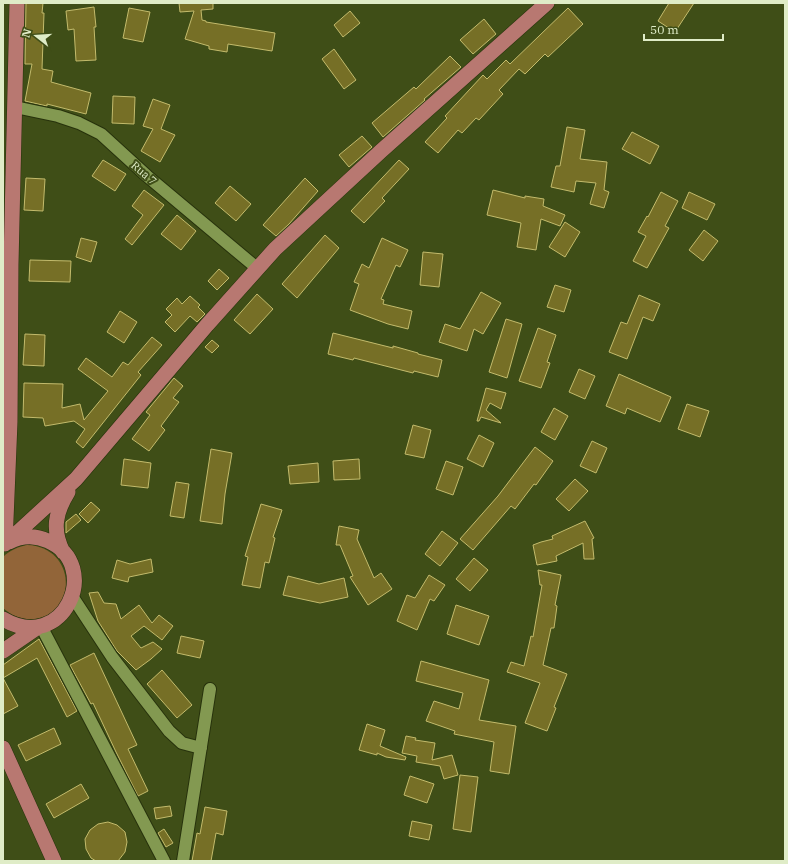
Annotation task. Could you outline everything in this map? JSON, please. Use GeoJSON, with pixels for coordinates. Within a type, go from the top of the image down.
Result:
{"type":"FeatureCollection","features":[{"type":"Feature","properties":{"kind":"main road"},"geometry":{"type":"LineString","coordinates":[[4,543],[10,422],[11,264],[17,3]]}},
{"type":"Feature","properties":{"kind":"main road"},"geometry":{"type":"LineString","coordinates":[[4,543],[76,479],[207,325],[275,249],[381,151],[547,3]]}},
{"type":"Feature","properties":{"kind":"main road"},"geometry":{"type":"LineString","coordinates":[[3,619],[10,624],[21,627],[40,626],[52,622],[62,614],[68,606],[74,587],[74,576],[71,564],[63,552],[56,536],[57,516],[65,497],[76,479]]}},
{"type":"Feature","properties":{"kind":"main road"},"geometry":{"type":"LineString","coordinates":[[4,543],[26,537],[34,537],[49,541],[63,552]]}},
{"type":"Feature","properties":{"kind":"main road"},"geometry":{"type":"LineString","coordinates":[[3,651],[40,626]]}},
{"type":"Feature","properties":{"kind":"main road"},"geometry":{"type":"LineString","coordinates":[[3,748],[54,861]]}},
{"type":"Feature","properties":{"kind":"street","name":"Rua 7"},"geometry":{"type":"LineString","coordinates":[[15,106],[79,122],[101,134],[147,176],[258,269]]}},
{"type":"Feature","properties":{"kind":"street"},"geometry":{"type":"LineString","coordinates":[[72,596],[112,657],[169,731],[182,743],[201,748]]}},
{"type":"Feature","properties":{"kind":"street"},"geometry":{"type":"LineString","coordinates":[[40,626],[164,861]]}},
{"type":"Feature","properties":{"kind":"street"},"geometry":{"type":"LineString","coordinates":[[183,861],[210,689]]}},
{"type":"Feature","properties":{"kind":"shaded area"},"geometry":{"type":"Polygon","coordinates":[[[27,545],[43,549],[55,557],[63,568],[66,581],[64,594],[58,606],[48,614],[34,619],[17,617],[3,608],[3,557],[14,549],[27,545]]]}},
{"type":"Feature","properties":{"kind":"building"},"geometry":{"type":"Polygon","coordinates":[[[26,3],[43,3],[42,69],[53,71],[51,82],[91,93],[86,114],[47,104],[47,106],[25,101],[32,64],[25,64],[26,3]]]}},
{"type":"Feature","properties":{"kind":"building"},"geometry":{"type":"Polygon","coordinates":[[[179,3],[213,3],[213,9],[201,10],[202,20],[206,22],[275,33],[272,51],[228,44],[227,52],[209,49],[209,46],[185,39],[194,11],[180,12],[179,3]]]}},
{"type":"Feature","properties":{"kind":"building"},"geometry":{"type":"Polygon","coordinates":[[[669,3],[694,3],[675,32],[658,21],[669,3]]]}},
{"type":"Feature","properties":{"kind":"building"},"geometry":{"type":"Polygon","coordinates":[[[94,7],[96,27],[94,27],[96,60],[76,61],[74,29],[68,30],[66,11],[94,7]]]}},
{"type":"Feature","properties":{"kind":"building"},"geometry":{"type":"Polygon","coordinates":[[[129,8],[150,12],[143,42],[123,38],[129,8]]]}},
{"type":"Feature","properties":{"kind":"building"},"geometry":{"type":"Polygon","coordinates":[[[568,8],[583,24],[548,57],[545,54],[525,74],[519,69],[499,90],[503,94],[479,120],[476,118],[462,133],[458,130],[438,153],[425,142],[447,118],[445,116],[483,75],[487,79],[506,60],[510,64],[568,8]]]}},
{"type":"Feature","properties":{"kind":"building"},"geometry":{"type":"Polygon","coordinates":[[[350,11],[360,23],[343,37],[334,25],[350,11]]]}},
{"type":"Feature","properties":{"kind":"building"},"geometry":{"type":"Polygon","coordinates":[[[484,19],[496,34],[473,54],[460,40],[484,19]]]}},
{"type":"Feature","properties":{"kind":"building"},"geometry":{"type":"Polygon","coordinates":[[[334,49],[356,80],[344,89],[322,59],[334,49]]]}},
{"type":"Feature","properties":{"kind":"building"},"geometry":{"type":"Polygon","coordinates":[[[450,56],[461,67],[383,137],[372,123],[414,87],[416,89],[450,56]]]}},
{"type":"Feature","properties":{"kind":"building"},"geometry":{"type":"Polygon","coordinates":[[[113,96],[135,97],[134,124],[112,123],[113,96]]]}},
{"type":"Feature","properties":{"kind":"building"},"geometry":{"type":"Polygon","coordinates":[[[153,99],[170,105],[161,129],[175,135],[160,162],[141,151],[153,129],[143,126],[153,99]]]}},
{"type":"Feature","properties":{"kind":"building"},"geometry":{"type":"Polygon","coordinates":[[[567,127],[585,130],[580,159],[607,162],[604,190],[609,192],[604,208],[590,204],[596,183],[576,181],[574,192],[551,187],[556,166],[560,166],[567,127]]]}},
{"type":"Feature","properties":{"kind":"building"},"geometry":{"type":"Polygon","coordinates":[[[632,132],[659,146],[650,164],[622,149],[632,132]]]}},
{"type":"Feature","properties":{"kind":"building"},"geometry":{"type":"Polygon","coordinates":[[[362,136],[372,147],[349,167],[339,155],[362,136]]]}},
{"type":"Feature","properties":{"kind":"building"},"geometry":{"type":"Polygon","coordinates":[[[103,160],[126,174],[115,191],[92,176],[103,160]]]}},
{"type":"Feature","properties":{"kind":"building"},"geometry":{"type":"Polygon","coordinates":[[[399,160],[409,169],[382,198],[385,201],[364,223],[351,211],[399,160]]]}},
{"type":"Feature","properties":{"kind":"building"},"geometry":{"type":"Polygon","coordinates":[[[26,178],[45,179],[43,211],[24,210],[26,178]]]}},
{"type":"Feature","properties":{"kind":"building"},"geometry":{"type":"Polygon","coordinates":[[[305,178],[318,191],[289,224],[276,236],[263,225],[305,178]]]}},
{"type":"Feature","properties":{"kind":"building"},"geometry":{"type":"Polygon","coordinates":[[[230,186],[251,204],[236,221],[215,203],[230,186]]]}},
{"type":"Feature","properties":{"kind":"building"},"geometry":{"type":"Polygon","coordinates":[[[144,190],[164,205],[132,245],[125,239],[143,215],[132,206],[144,190]]]}},
{"type":"Feature","properties":{"kind":"building"},"geometry":{"type":"Polygon","coordinates":[[[493,190],[525,198],[525,196],[544,199],[543,206],[565,215],[560,226],[541,219],[536,250],[517,247],[521,223],[487,215],[493,190]]]}},
{"type":"Feature","properties":{"kind":"building"},"geometry":{"type":"Polygon","coordinates":[[[661,192],[678,201],[665,226],[669,228],[647,268],[633,261],[646,236],[638,232],[661,192]]]}},
{"type":"Feature","properties":{"kind":"building"},"geometry":{"type":"Polygon","coordinates":[[[689,192],[715,204],[707,220],[682,208],[689,192]]]}},
{"type":"Feature","properties":{"kind":"building"},"geometry":{"type":"Polygon","coordinates":[[[177,215],[196,231],[181,250],[161,234],[177,215]]]}},
{"type":"Feature","properties":{"kind":"building"},"geometry":{"type":"Polygon","coordinates":[[[565,222],[580,232],[565,257],[549,247],[565,222]]]}},
{"type":"Feature","properties":{"kind":"building"},"geometry":{"type":"Polygon","coordinates":[[[704,230],[718,241],[703,261],[689,250],[704,230]]]}},
{"type":"Feature","properties":{"kind":"building"},"geometry":{"type":"Polygon","coordinates":[[[325,235],[339,248],[297,298],[282,284],[325,235]]]}},
{"type":"Feature","properties":{"kind":"building"},"geometry":{"type":"Polygon","coordinates":[[[81,238],[97,242],[91,262],[76,257],[81,238]]]}},
{"type":"Feature","properties":{"kind":"building"},"geometry":{"type":"Polygon","coordinates":[[[382,238],[408,250],[400,267],[396,265],[381,299],[384,300],[383,304],[412,311],[408,329],[388,324],[350,310],[359,284],[354,282],[362,264],[369,268],[382,238]]]}},
{"type":"Feature","properties":{"kind":"building"},"geometry":{"type":"Polygon","coordinates":[[[423,252],[443,254],[439,287],[420,285],[423,252]]]}},
{"type":"Feature","properties":{"kind":"building"},"geometry":{"type":"Polygon","coordinates":[[[30,260],[71,261],[70,282],[29,281],[30,260]]]}},
{"type":"Feature","properties":{"kind":"building"},"geometry":{"type":"Polygon","coordinates":[[[219,269],[229,278],[217,290],[208,281],[219,269]]]}},
{"type":"Feature","properties":{"kind":"building"},"geometry":{"type":"Polygon","coordinates":[[[555,285],[571,290],[564,312],[547,307],[555,285]]]}},
{"type":"Feature","properties":{"kind":"building"},"geometry":{"type":"Polygon","coordinates":[[[481,292],[501,303],[483,334],[474,329],[467,351],[439,342],[445,324],[460,329],[481,292]]]}},
{"type":"Feature","properties":{"kind":"building"},"geometry":{"type":"Polygon","coordinates":[[[257,294],[273,309],[250,334],[234,320],[257,294]]]}},
{"type":"Feature","properties":{"kind":"building"},"geometry":{"type":"Polygon","coordinates":[[[639,295],[660,304],[653,321],[643,317],[627,359],[609,352],[621,322],[627,324],[639,295]]]}},
{"type":"Feature","properties":{"kind":"building"},"geometry":{"type":"Polygon","coordinates":[[[190,296],[200,305],[198,307],[205,314],[197,322],[190,316],[175,332],[165,322],[172,315],[166,309],[177,298],[182,304],[190,296]]]}},
{"type":"Feature","properties":{"kind":"building"},"geometry":{"type":"Polygon","coordinates":[[[120,311],[137,322],[124,343],[107,332],[120,311]]]}},
{"type":"Feature","properties":{"kind":"building"},"geometry":{"type":"Polygon","coordinates":[[[506,319],[522,324],[507,378],[489,372],[506,319]]]}},
{"type":"Feature","properties":{"kind":"building"},"geometry":{"type":"Polygon","coordinates":[[[538,328],[556,335],[547,362],[550,363],[541,388],[519,381],[538,328]]]}},
{"type":"Feature","properties":{"kind":"building"},"geometry":{"type":"Polygon","coordinates":[[[333,333],[393,348],[393,346],[442,360],[438,377],[414,371],[413,373],[354,358],[353,360],[328,354],[333,333]]]}},
{"type":"Feature","properties":{"kind":"building"},"geometry":{"type":"Polygon","coordinates":[[[25,334],[45,335],[44,366],[23,365],[25,334]]]}},
{"type":"Feature","properties":{"kind":"building"},"geometry":{"type":"Polygon","coordinates":[[[152,337],[162,345],[138,372],[141,375],[83,448],[76,442],[85,429],[74,421],[45,426],[43,418],[23,417],[24,383],[63,384],[62,408],[80,404],[84,420],[108,391],[78,369],[86,358],[112,377],[123,362],[128,365],[152,337]]]}},
{"type":"Feature","properties":{"kind":"building"},"geometry":{"type":"Polygon","coordinates":[[[212,340],[219,346],[212,353],[205,347],[212,340]]]}},
{"type":"Feature","properties":{"kind":"building"},"geometry":{"type":"Polygon","coordinates":[[[579,369],[595,376],[585,399],[569,392],[579,369]]]}},
{"type":"Feature","properties":{"kind":"building"},"geometry":{"type":"Polygon","coordinates":[[[619,374],[671,397],[660,422],[627,408],[625,414],[606,406],[619,374]]]}},
{"type":"Feature","properties":{"kind":"building"},"geometry":{"type":"Polygon","coordinates":[[[174,378],[183,386],[173,398],[179,402],[161,426],[165,430],[149,451],[132,439],[150,415],[146,412],[174,378]]]}},
{"type":"Feature","properties":{"kind":"building"},"geometry":{"type":"Polygon","coordinates":[[[486,388],[506,393],[501,409],[490,403],[486,410],[501,423],[481,417],[479,421],[477,421],[486,388]]]}},
{"type":"Feature","properties":{"kind":"building"},"geometry":{"type":"Polygon","coordinates":[[[687,404],[709,411],[700,437],[678,429],[687,404]]]}},
{"type":"Feature","properties":{"kind":"building"},"geometry":{"type":"Polygon","coordinates":[[[554,408],[568,416],[555,440],[541,432],[554,408]]]}},
{"type":"Feature","properties":{"kind":"building"},"geometry":{"type":"Polygon","coordinates":[[[413,425],[431,430],[424,458],[405,454],[413,425]]]}},
{"type":"Feature","properties":{"kind":"building"},"geometry":{"type":"Polygon","coordinates":[[[479,435],[494,443],[483,467],[467,459],[479,435]]]}},
{"type":"Feature","properties":{"kind":"building"},"geometry":{"type":"Polygon","coordinates":[[[592,441],[607,448],[596,473],[580,466],[592,441]]]}},
{"type":"Feature","properties":{"kind":"building"},"geometry":{"type":"Polygon","coordinates":[[[535,447],[553,461],[536,485],[534,484],[515,509],[511,506],[473,550],[460,539],[498,496],[535,447]]]}},
{"type":"Feature","properties":{"kind":"building"},"geometry":{"type":"Polygon","coordinates":[[[211,449],[232,453],[225,494],[222,524],[200,521],[211,449]]]}},
{"type":"Feature","properties":{"kind":"building"},"geometry":{"type":"Polygon","coordinates":[[[124,459],[151,463],[148,488],[121,485],[124,459]]]}},
{"type":"Feature","properties":{"kind":"building"},"geometry":{"type":"Polygon","coordinates":[[[359,459],[360,479],[334,480],[333,461],[359,459]]]}},
{"type":"Feature","properties":{"kind":"building"},"geometry":{"type":"Polygon","coordinates":[[[446,461],[463,467],[453,495],[436,489],[446,461]]]}},
{"type":"Feature","properties":{"kind":"building"},"geometry":{"type":"Polygon","coordinates":[[[318,463],[319,482],[290,484],[288,466],[318,463]]]}},
{"type":"Feature","properties":{"kind":"building"},"geometry":{"type":"Polygon","coordinates":[[[575,479],[588,491],[569,511],[556,499],[575,479]]]}},
{"type":"Feature","properties":{"kind":"building"},"geometry":{"type":"Polygon","coordinates":[[[176,482],[189,484],[184,518],[170,516],[176,482]]]}},
{"type":"Feature","properties":{"kind":"building"},"geometry":{"type":"Polygon","coordinates":[[[91,502],[100,510],[88,523],[79,514],[91,502]]]}},
{"type":"Feature","properties":{"kind":"building"},"geometry":{"type":"Polygon","coordinates":[[[261,504],[282,510],[273,537],[275,538],[269,563],[265,562],[260,588],[242,585],[248,557],[245,556],[261,504]]]}},
{"type":"Feature","properties":{"kind":"building"},"geometry":{"type":"Polygon","coordinates":[[[76,514],[81,520],[66,533],[66,522],[76,514]]]}},
{"type":"Feature","properties":{"kind":"building"},"geometry":{"type":"Polygon","coordinates":[[[585,521],[594,538],[592,539],[594,559],[584,559],[583,543],[556,556],[557,561],[537,565],[533,545],[553,539],[552,536],[585,521]]]}},
{"type":"Feature","properties":{"kind":"building"},"geometry":{"type":"Polygon","coordinates":[[[339,526],[359,530],[357,539],[374,578],[381,573],[392,589],[368,605],[350,577],[353,576],[340,545],[336,545],[339,526]]]}},
{"type":"Feature","properties":{"kind":"building"},"geometry":{"type":"Polygon","coordinates":[[[442,531],[458,543],[440,566],[425,554],[442,531]]]}},
{"type":"Feature","properties":{"kind":"building"},"geometry":{"type":"Polygon","coordinates":[[[474,558],[488,570],[470,591],[456,579],[474,558]]]}},
{"type":"Feature","properties":{"kind":"building"},"geometry":{"type":"Polygon","coordinates":[[[151,559],[153,572],[129,577],[128,582],[112,578],[117,560],[130,564],[151,559]]]}},
{"type":"Feature","properties":{"kind":"building"},"geometry":{"type":"Polygon","coordinates":[[[538,570],[561,575],[555,605],[557,606],[554,628],[551,628],[543,665],[567,674],[554,707],[556,708],[547,731],[525,723],[540,683],[507,672],[511,662],[524,666],[531,636],[533,637],[542,585],[540,585],[538,570]]]}},
{"type":"Feature","properties":{"kind":"building"},"geometry":{"type":"Polygon","coordinates":[[[429,575],[445,585],[434,601],[430,599],[417,630],[397,621],[407,595],[415,598],[429,575]]]}},
{"type":"Feature","properties":{"kind":"building"},"geometry":{"type":"Polygon","coordinates":[[[288,576],[319,584],[344,578],[348,597],[320,603],[283,595],[288,576]]]}},
{"type":"Feature","properties":{"kind":"building"},"geometry":{"type":"Polygon","coordinates":[[[98,592],[104,603],[116,604],[121,619],[139,605],[152,623],[159,615],[173,626],[162,640],[144,626],[131,636],[141,648],[153,642],[162,649],[136,670],[117,651],[98,621],[89,593],[98,592]]]}},
{"type":"Feature","properties":{"kind":"building"},"geometry":{"type":"Polygon","coordinates":[[[456,605],[489,616],[479,645],[447,634],[456,605]]]}},
{"type":"Feature","properties":{"kind":"building"},"geometry":{"type":"Polygon","coordinates":[[[181,636],[204,641],[200,658],[177,653],[181,636]]]}},
{"type":"Feature","properties":{"kind":"building"},"geometry":{"type":"Polygon","coordinates":[[[39,639],[77,711],[67,717],[37,658],[3,678],[3,665],[39,639]]]}},
{"type":"Feature","properties":{"kind":"building"},"geometry":{"type":"Polygon","coordinates":[[[94,653],[137,745],[128,749],[148,791],[138,796],[93,703],[91,704],[70,665],[94,653]]]}},
{"type":"Feature","properties":{"kind":"building"},"geometry":{"type":"Polygon","coordinates":[[[421,661],[489,680],[479,720],[516,726],[509,774],[490,771],[494,742],[454,734],[455,731],[426,721],[434,701],[459,709],[463,693],[416,681],[421,661]]]}},
{"type":"Feature","properties":{"kind":"building"},"geometry":{"type":"Polygon","coordinates":[[[162,670],[192,705],[177,718],[147,684],[162,670]]]}},
{"type":"Feature","properties":{"kind":"building"},"geometry":{"type":"Polygon","coordinates":[[[3,678],[18,706],[3,714],[3,678]]]}},
{"type":"Feature","properties":{"kind":"building"},"geometry":{"type":"Polygon","coordinates":[[[367,724],[385,730],[380,746],[406,757],[405,760],[359,750],[367,724]]]}},
{"type":"Feature","properties":{"kind":"building"},"geometry":{"type":"Polygon","coordinates":[[[54,728],[61,744],[26,761],[18,745],[54,728]]]}},
{"type":"Feature","properties":{"kind":"building"},"geometry":{"type":"Polygon","coordinates":[[[406,736],[416,738],[415,740],[435,743],[432,760],[452,755],[458,775],[444,779],[440,766],[416,762],[417,756],[402,753],[406,736]]]}},
{"type":"Feature","properties":{"kind":"building"},"geometry":{"type":"Polygon","coordinates":[[[460,775],[478,777],[471,832],[453,829],[460,775]]]}},
{"type":"Feature","properties":{"kind":"building"},"geometry":{"type":"Polygon","coordinates":[[[410,776],[434,784],[427,803],[404,795],[410,776]]]}},
{"type":"Feature","properties":{"kind":"building"},"geometry":{"type":"Polygon","coordinates":[[[81,784],[89,798],[54,818],[46,804],[81,784]]]}},
{"type":"Feature","properties":{"kind":"building"},"geometry":{"type":"Polygon","coordinates":[[[170,806],[172,816],[156,819],[154,808],[170,806]]]}},
{"type":"Feature","properties":{"kind":"building"},"geometry":{"type":"Polygon","coordinates":[[[205,807],[227,811],[223,835],[216,833],[211,861],[192,861],[197,833],[200,834],[205,807]]]}},
{"type":"Feature","properties":{"kind":"building"},"geometry":{"type":"Polygon","coordinates":[[[412,821],[432,825],[429,840],[409,836],[412,821]]]}},
{"type":"Feature","properties":{"kind":"building"},"geometry":{"type":"Polygon","coordinates":[[[108,822],[117,825],[125,832],[127,842],[125,852],[118,861],[96,861],[91,858],[86,849],[85,839],[90,830],[98,824],[108,822]]]}},
{"type":"Feature","properties":{"kind":"building"},"geometry":{"type":"Polygon","coordinates":[[[164,829],[173,843],[166,847],[158,833],[164,829]]]}}]}
